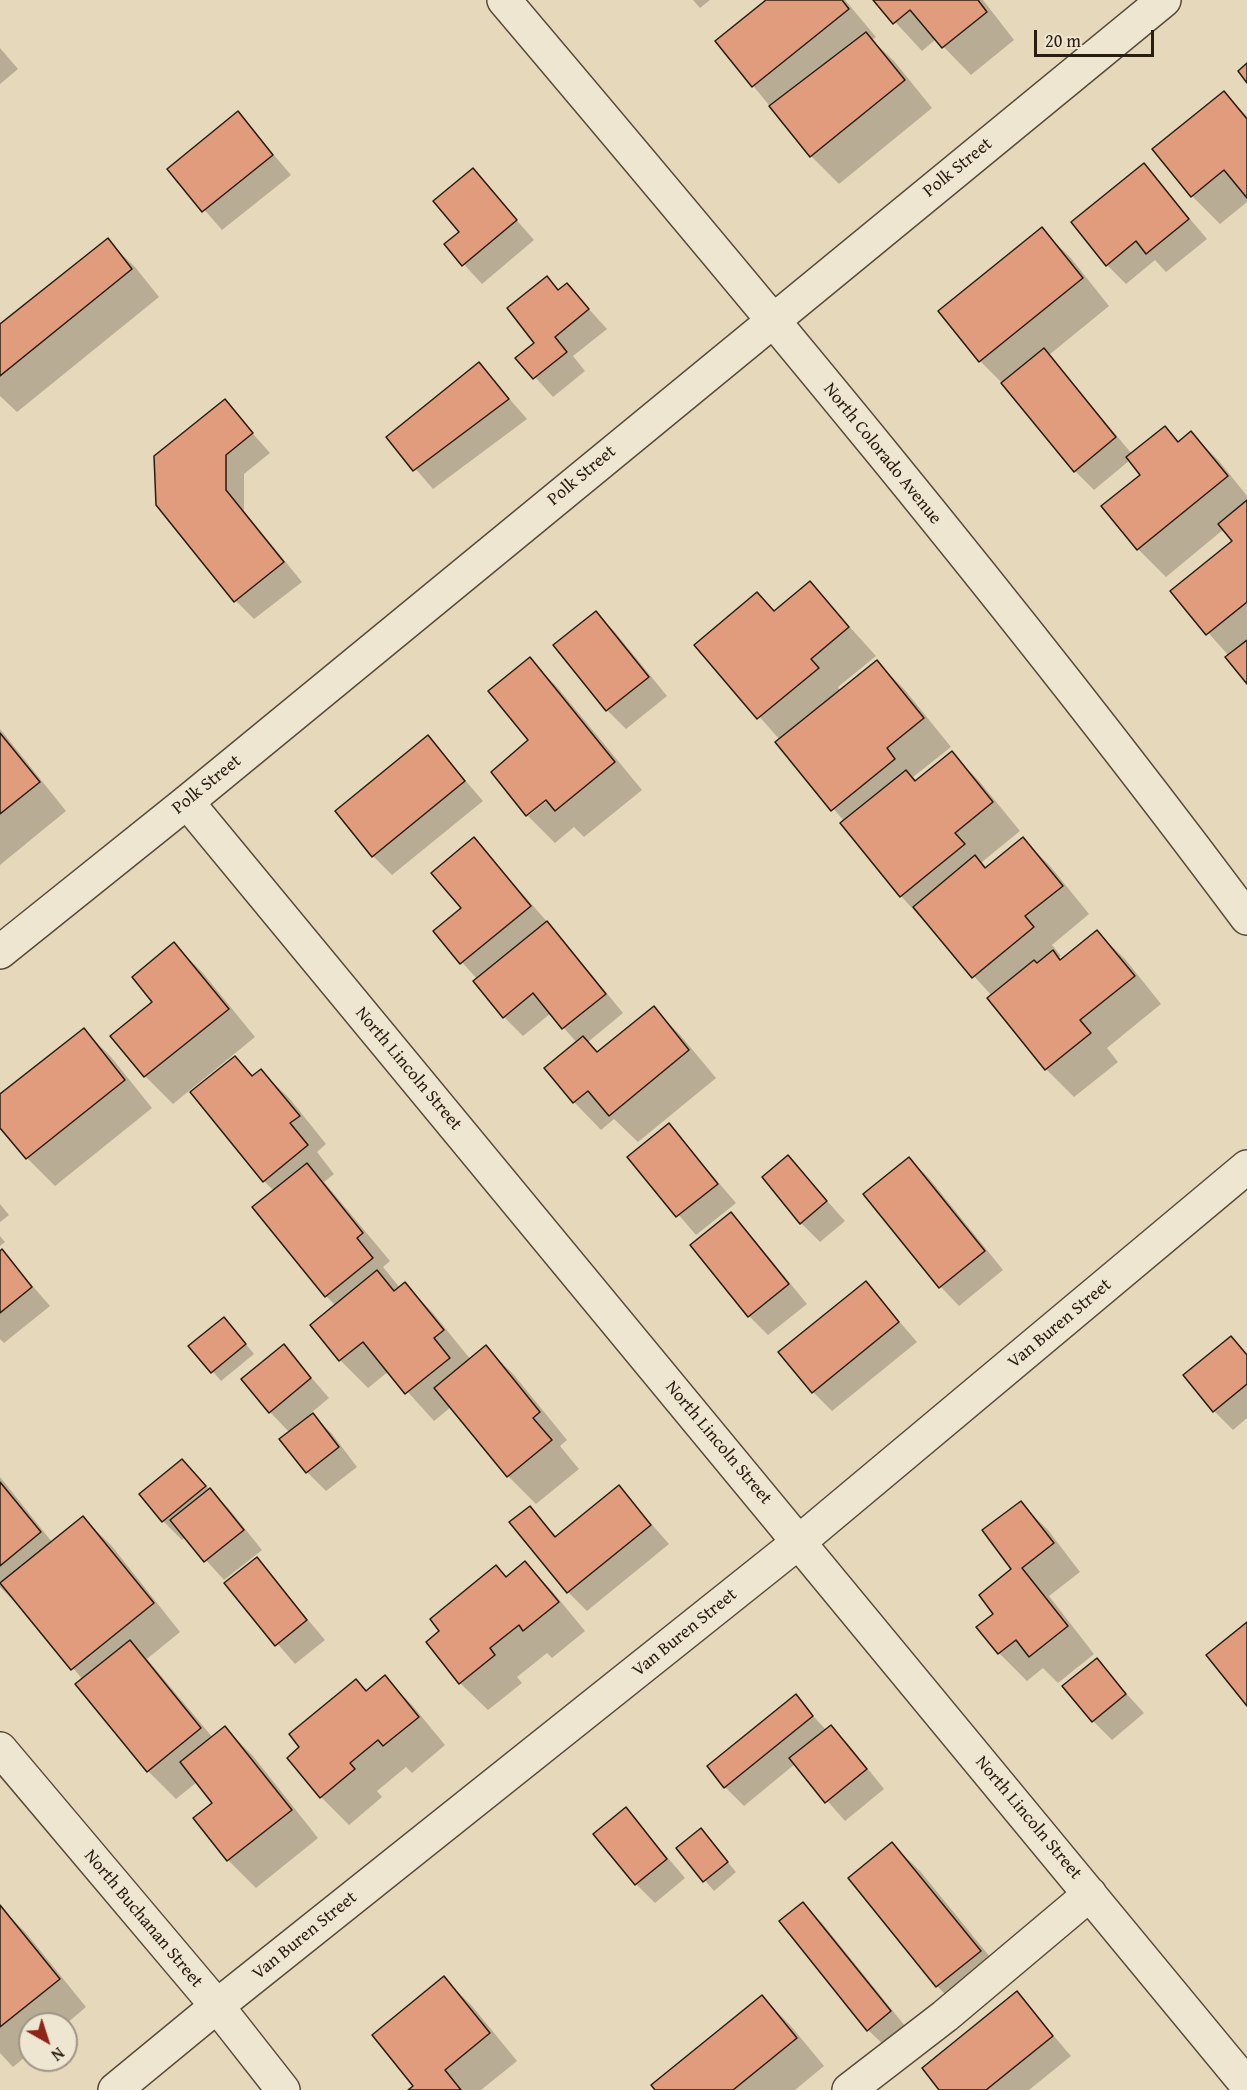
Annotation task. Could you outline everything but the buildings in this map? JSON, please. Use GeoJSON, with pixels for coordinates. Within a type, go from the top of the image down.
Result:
{"type":"FeatureCollection","features":[{"type":"Feature","properties":{"kind":"street","name":"North Colorado Avenue"},"geometry":{"type":"LineString","coordinates":[[504,0],[774,318],[1139,776],[1247,918]]}},
{"type":"Feature","properties":{"kind":"street","name":"Polk Street"},"geometry":{"type":"LineString","coordinates":[[0,952],[187,802],[1164,0]]}},
{"type":"Feature","properties":{"kind":"street","name":"North Lincoln Street"},"geometry":{"type":"LineString","coordinates":[[187,802],[800,1541],[1247,2085]]}},
{"type":"Feature","properties":{"kind":"street","name":"Van Buren Street"},"geometry":{"type":"LineString","coordinates":[[115,2090],[800,1541],[1247,1167]]}},
{"type":"Feature","properties":{"kind":"street","name":"North Buchanan Street"},"geometry":{"type":"LineString","coordinates":[[0,1749],[217,2006],[283,2090]]}},
{"type":"Feature","properties":{"kind":"street"},"geometry":{"type":"LineString","coordinates":[[849,2090],[945,2016],[1090,1894]]}}]}
